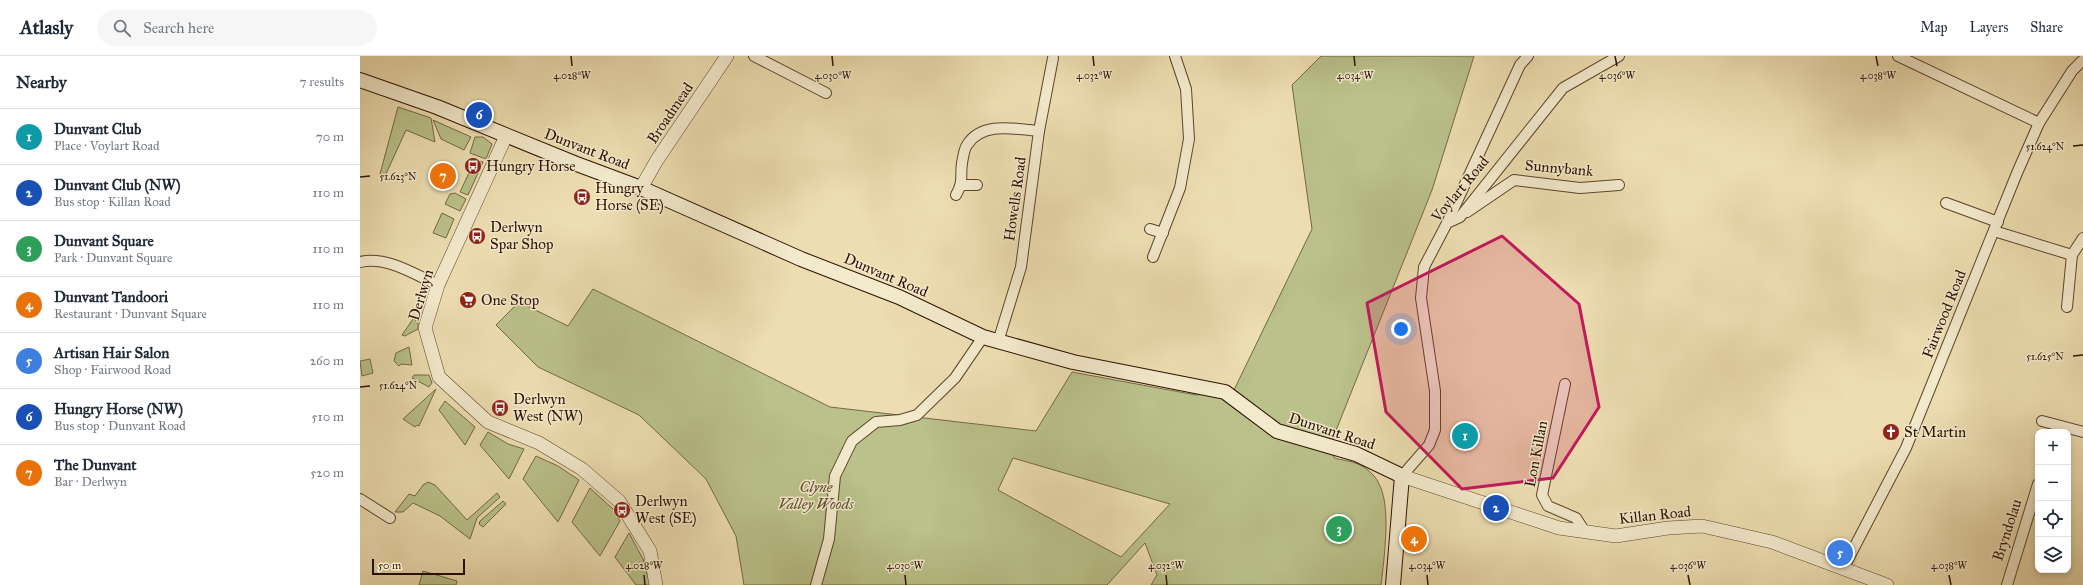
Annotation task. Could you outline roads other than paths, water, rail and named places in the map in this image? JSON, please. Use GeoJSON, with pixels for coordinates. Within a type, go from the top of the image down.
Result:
{"type":"FeatureCollection","features":[{"type":"Feature","properties":{"kind":"main road","name":"Dunvant Road"},"geometry":{"type":"LineString","coordinates":[[360,80],[437,107],[506,136],[641,188],[801,258],[899,297],[983,337],[1073,362],[1225,392],[1277,431],[1356,454],[1402,476]]}},
{"type":"Feature","properties":{"kind":"main road"},"geometry":{"type":"LineString","coordinates":[[1393,585],[1402,476]]}},
{"type":"Feature","properties":{"kind":"street","name":"Broadmead"},"geometry":{"type":"LineString","coordinates":[[641,188],[657,160],[727,56]]}},
{"type":"Feature","properties":{"kind":"street"},"geometry":{"type":"LineString","coordinates":[[754,56],[825,92]]}},
{"type":"Feature","properties":{"kind":"street"},"geometry":{"type":"LineString","coordinates":[[1153,257],[1180,188],[1189,139],[1186,90],[1175,56]]}},
{"type":"Feature","properties":{"kind":"street"},"geometry":{"type":"LineString","coordinates":[[1447,223],[1520,65],[1528,56]]}},
{"type":"Feature","properties":{"kind":"street","name":"Voylart Road"},"geometry":{"type":"LineString","coordinates":[[1402,476],[1429,444],[1435,430],[1436,391],[1421,298],[1424,267],[1447,223],[1460,217],[1563,88],[1619,56]]}},
{"type":"Feature","properties":{"kind":"street"},"geometry":{"type":"LineString","coordinates":[[1898,56],[2039,123]]}},
{"type":"Feature","properties":{"kind":"street","name":"Howells Road"},"geometry":{"type":"LineString","coordinates":[[998,342],[1021,267],[1039,131],[1053,58]]}},
{"type":"Feature","properties":{"kind":"street","name":"Fairwood Road"},"geometry":{"type":"LineString","coordinates":[[1843,569],[1906,448],[2039,123],[2072,71],[2083,60]]}},
{"type":"Feature","properties":{"kind":"street"},"geometry":{"type":"LineString","coordinates":[[956,195],[962,185],[962,165],[966,145],[982,131],[1002,128],[1039,131]]}},
{"type":"Feature","properties":{"kind":"street","name":"Derlwyn"},"geometry":{"type":"LineString","coordinates":[[506,136],[438,284],[425,328],[439,377],[488,422],[540,443],[582,469],[619,501],[650,551],[656,585]]}},
{"type":"Feature","properties":{"kind":"street","name":"Sunnybank"},"geometry":{"type":"LineString","coordinates":[[1460,217],[1514,180],[1580,188],[1619,185]]}},
{"type":"Feature","properties":{"kind":"street"},"geometry":{"type":"LineString","coordinates":[[962,185],[977,185]]}},
{"type":"Feature","properties":{"kind":"street"},"geometry":{"type":"LineString","coordinates":[[1946,203],[1996,227],[2072,255]]}},
{"type":"Feature","properties":{"kind":"street"},"geometry":{"type":"LineString","coordinates":[[1150,229],[1163,233]]}},
{"type":"Feature","properties":{"kind":"street"},"geometry":{"type":"LineString","coordinates":[[2067,307],[2072,255],[2083,238]]}},
{"type":"Feature","properties":{"kind":"street"},"geometry":{"type":"LineString","coordinates":[[360,262],[369,260],[386,262],[438,284]]}},
{"type":"Feature","properties":{"kind":"street"},"geometry":{"type":"LineString","coordinates":[[816,585],[829,539],[835,476],[852,441],[876,422],[900,420],[917,416],[955,378],[983,337]]}},
{"type":"Feature","properties":{"kind":"street","name":"Lon Killan"},"geometry":{"type":"LineString","coordinates":[[1565,384],[1542,495],[1548,506],[1576,518],[1585,532]]}},
{"type":"Feature","properties":{"kind":"street"},"geometry":{"type":"LineString","coordinates":[[2042,421],[2056,429]]}},
{"type":"Feature","properties":{"kind":"street"},"geometry":{"type":"LineString","coordinates":[[2071,431],[2083,432]]}},
{"type":"Feature","properties":{"kind":"street","name":"Killan Road"},"geometry":{"type":"LineString","coordinates":[[1402,476],[1559,528],[1616,536],[1668,528],[1702,526],[1772,542],[1887,585]]}},
{"type":"Feature","properties":{"kind":"street","name":"Bryndolau"},"geometry":{"type":"LineString","coordinates":[[2007,585],[2035,494]]}},
{"type":"Feature","properties":{"kind":"street"},"geometry":{"type":"LineString","coordinates":[[360,499],[390,518]]}},
{"type":"Feature","properties":{"kind":"place","name":"Hungry Horse (NW)"},"geometry":{"type":"Point","coordinates":[479,115]}},
{"type":"Feature","properties":{"kind":"place","name":"Hungry Horse"},"geometry":{"type":"Point","coordinates":[473,166]}},
{"type":"Feature","properties":{"kind":"place","name":"The Dunvant"},"geometry":{"type":"Point","coordinates":[443,176]}},
{"type":"Feature","properties":{"kind":"place","name":"Hungry Horse (SE)"},"geometry":{"type":"Point","coordinates":[582,197]}},
{"type":"Feature","properties":{"kind":"place","name":"Derlwyn Spar Shop"},"geometry":{"type":"Point","coordinates":[477,236]}},
{"type":"Feature","properties":{"kind":"place","name":"One Stop"},"geometry":{"type":"Point","coordinates":[468,300]}},
{"type":"Feature","properties":{"kind":"place","name":"Derlwyn West (NW)"},"geometry":{"type":"Point","coordinates":[500,408]}},
{"type":"Feature","properties":{"kind":"place","name":"St Martin"},"geometry":{"type":"Point","coordinates":[1891,432]}},
{"type":"Feature","properties":{"kind":"place","name":"Dunvant Club"},"geometry":{"type":"Point","coordinates":[1465,436]}},
{"type":"Feature","properties":{"kind":"place","name":"Dunvant Club (NW)"},"geometry":{"type":"Point","coordinates":[1496,508]}},
{"type":"Feature","properties":{"kind":"place","name":"Derlwyn West (SE)"},"geometry":{"type":"Point","coordinates":[622,510]}},
{"type":"Feature","properties":{"kind":"place","name":"Dunvant Square"},"geometry":{"type":"Point","coordinates":[1339,529]}},
{"type":"Feature","properties":{"kind":"place","name":"Dunvant Tandoori"},"geometry":{"type":"Point","coordinates":[1414,539]}},
{"type":"Feature","properties":{"kind":"place","name":"Artisan Hair Salon"},"geometry":{"type":"Point","coordinates":[1840,553]}},
{"type":"Feature","properties":{"kind":"park label","name":"Clyne Valley Woods"},"geometry":{"type":"Point","coordinates":[816,496]}}]}
